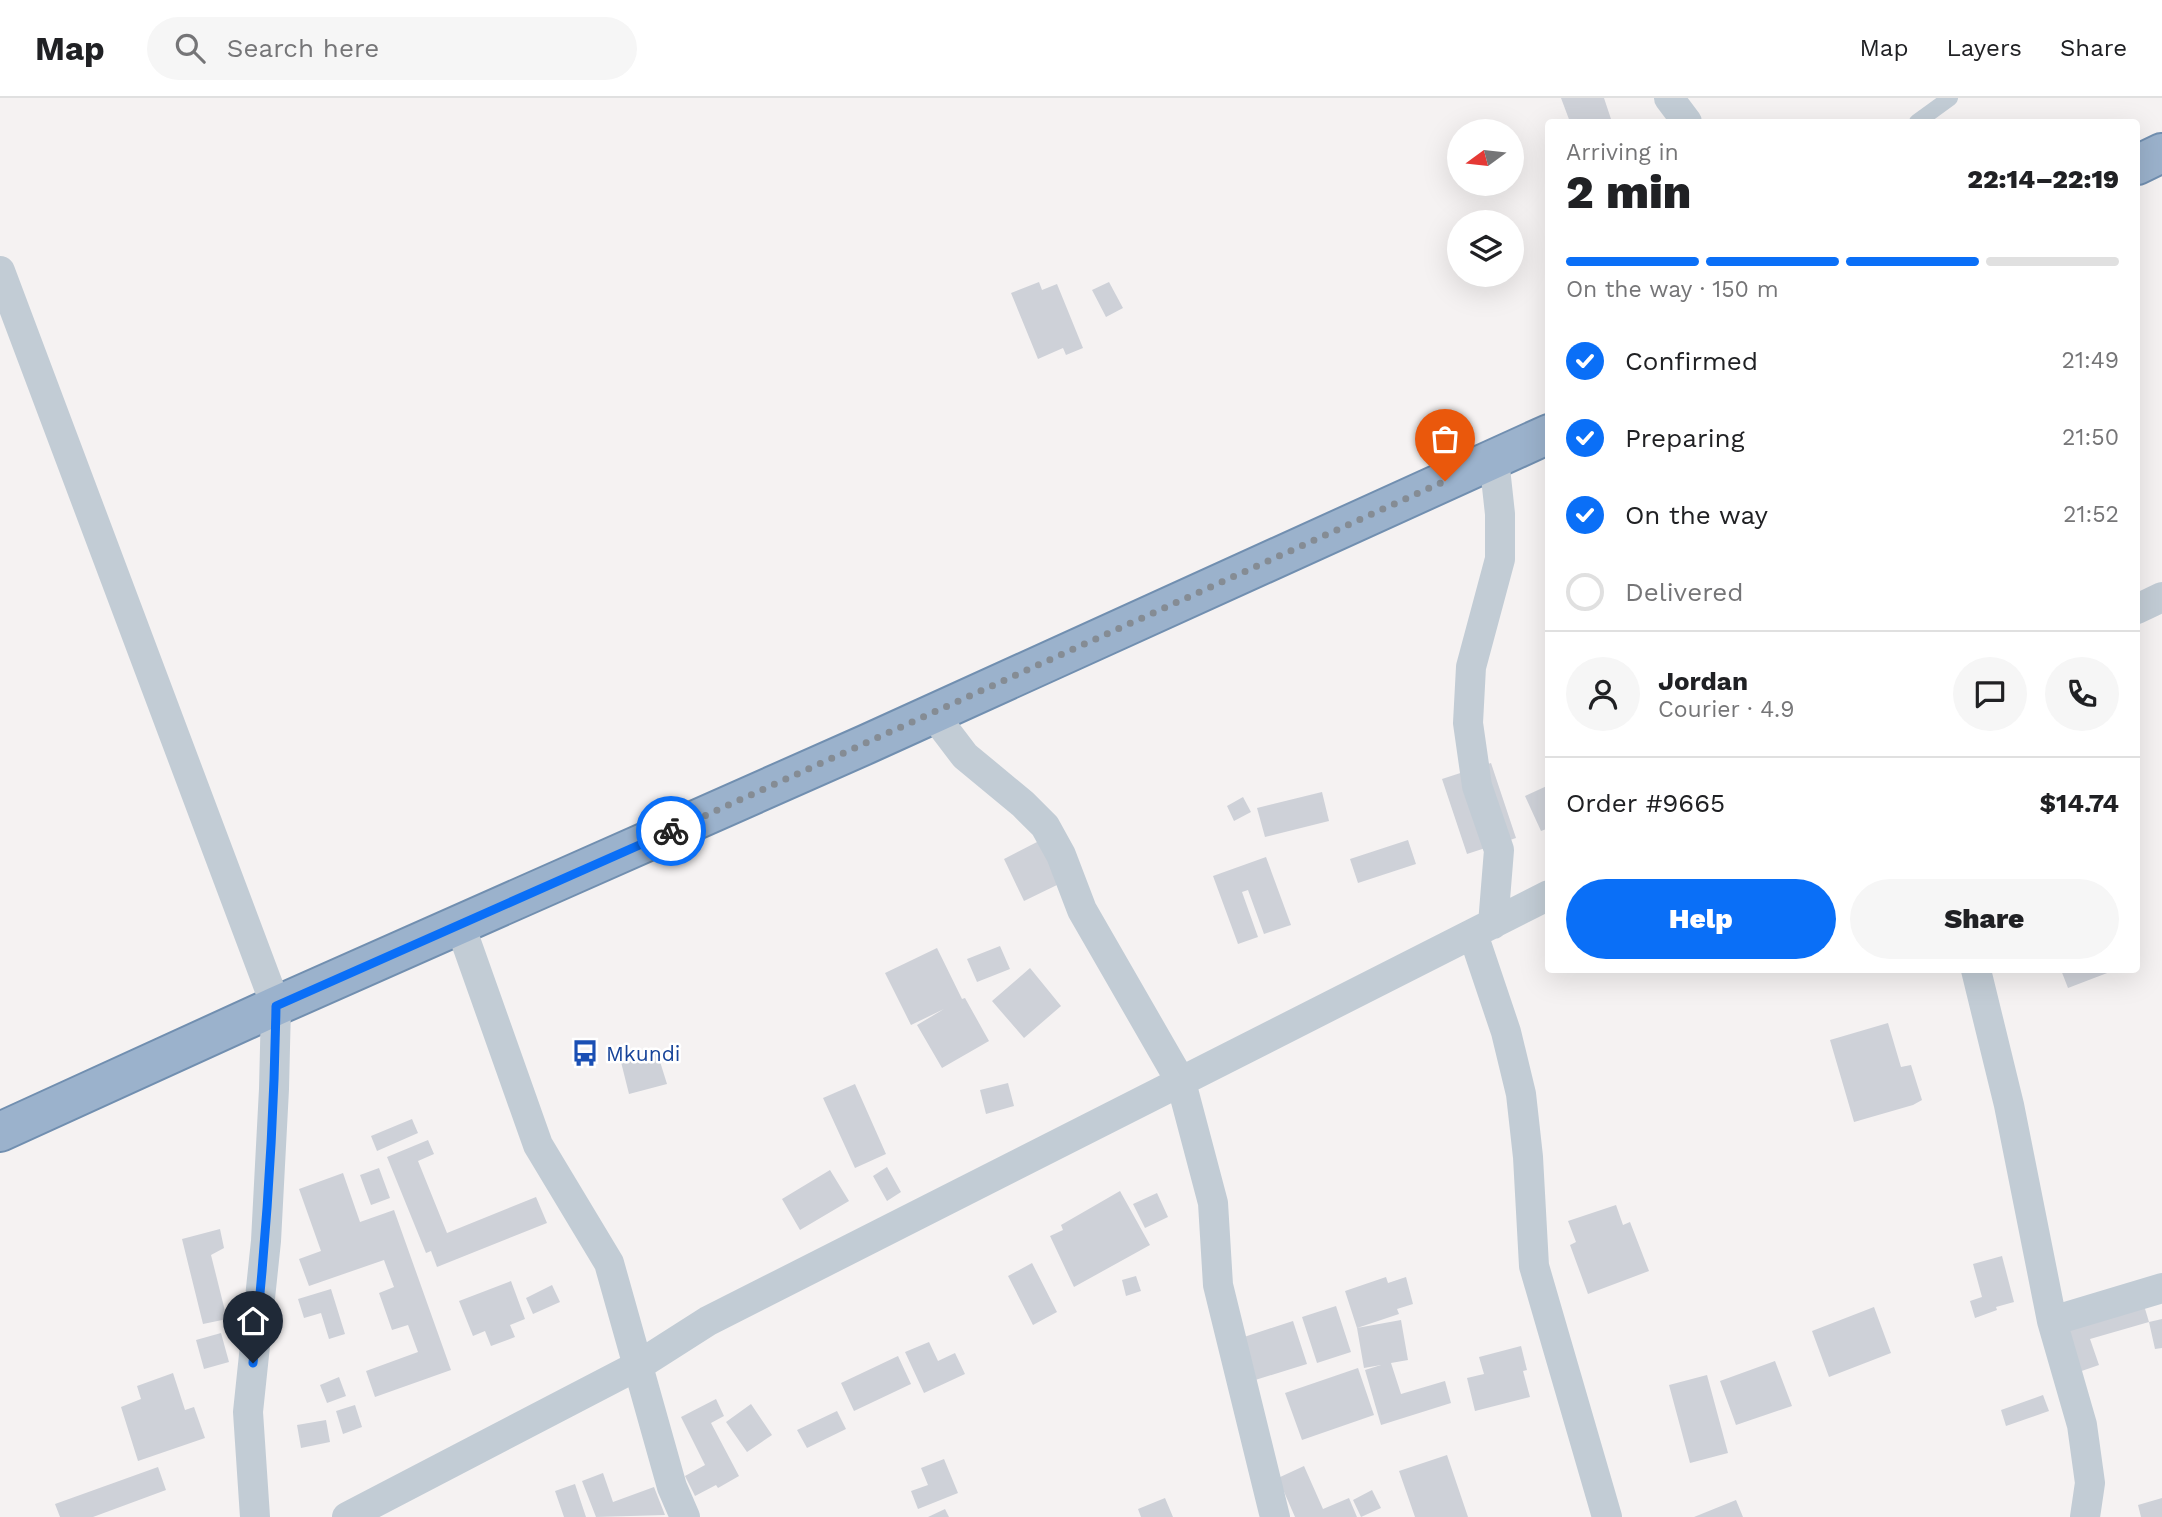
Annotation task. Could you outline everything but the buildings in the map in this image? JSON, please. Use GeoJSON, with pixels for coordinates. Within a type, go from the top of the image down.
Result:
{"type":"FeatureCollection","features":[{"type":"Feature","properties":{"kind":"highway"},"geometry":{"type":"LineString","coordinates":[[2140,164],[2162,153]]}},
{"type":"Feature","properties":{"kind":"highway"},"geometry":{"type":"LineString","coordinates":[[0,1132],[276,1006],[933,714],[1545,436]]}},
{"type":"Feature","properties":{"kind":"street"},"geometry":{"type":"LineString","coordinates":[[1669,98],[1685,119]]}},
{"type":"Feature","properties":{"kind":"street"},"geometry":{"type":"LineString","coordinates":[[0,271],[276,1006],[266,1241],[248,1412],[255,1517]]}},
{"type":"Feature","properties":{"kind":"street"},"geometry":{"type":"LineString","coordinates":[[1494,459],[1500,514],[1500,559],[1471,667],[1468,723],[1477,786],[1499,850],[1483,929],[1521,1094],[1528,1157],[1534,1266],[1607,1517]]}},
{"type":"Feature","properties":{"kind":"street"},"geometry":{"type":"LineString","coordinates":[[2140,608],[2162,597]]}},
{"type":"Feature","properties":{"kind":"street"},"geometry":{"type":"LineString","coordinates":[[933,714],[965,756],[1045,826],[1061,855],[1082,910],[1181,1082],[1213,1203],[1218,1285],[1275,1517]]}},
{"type":"Feature","properties":{"kind":"street"},"geometry":{"type":"LineString","coordinates":[[347,1517],[639,1365],[708,1321],[1545,897]]}},
{"type":"Feature","properties":{"kind":"street"},"geometry":{"type":"LineString","coordinates":[[460,925],[538,1145],[609,1263],[672,1487],[685,1517]]}},
{"type":"Feature","properties":{"kind":"street"},"geometry":{"type":"LineString","coordinates":[[1977,973],[2009,1105],[2052,1321],[2082,1425],[2090,1483],[2085,1517]]}},
{"type":"Feature","properties":{"kind":"street"},"geometry":{"type":"LineString","coordinates":[[2052,1321],[2162,1288]]}},
{"type":"Feature","properties":{"kind":"lane"},"geometry":{"type":"LineString","coordinates":[[1921,119],[1950,98]]}},
{"type":"Feature","properties":{"kind":"way so far"},"geometry":{"type":"LineString","coordinates":[[671,831],[1445,481]]}},
{"type":"Feature","properties":{"kind":"place","name":"Mkundi"},"geometry":{"type":"Point","coordinates":[585,1053]}},
{"type":"Feature","properties":{"kind":"route"},"geometry":{"type":"LineString","coordinates":[[253,1363],[266,1241],[276,1006],[671,831]]}}]}
